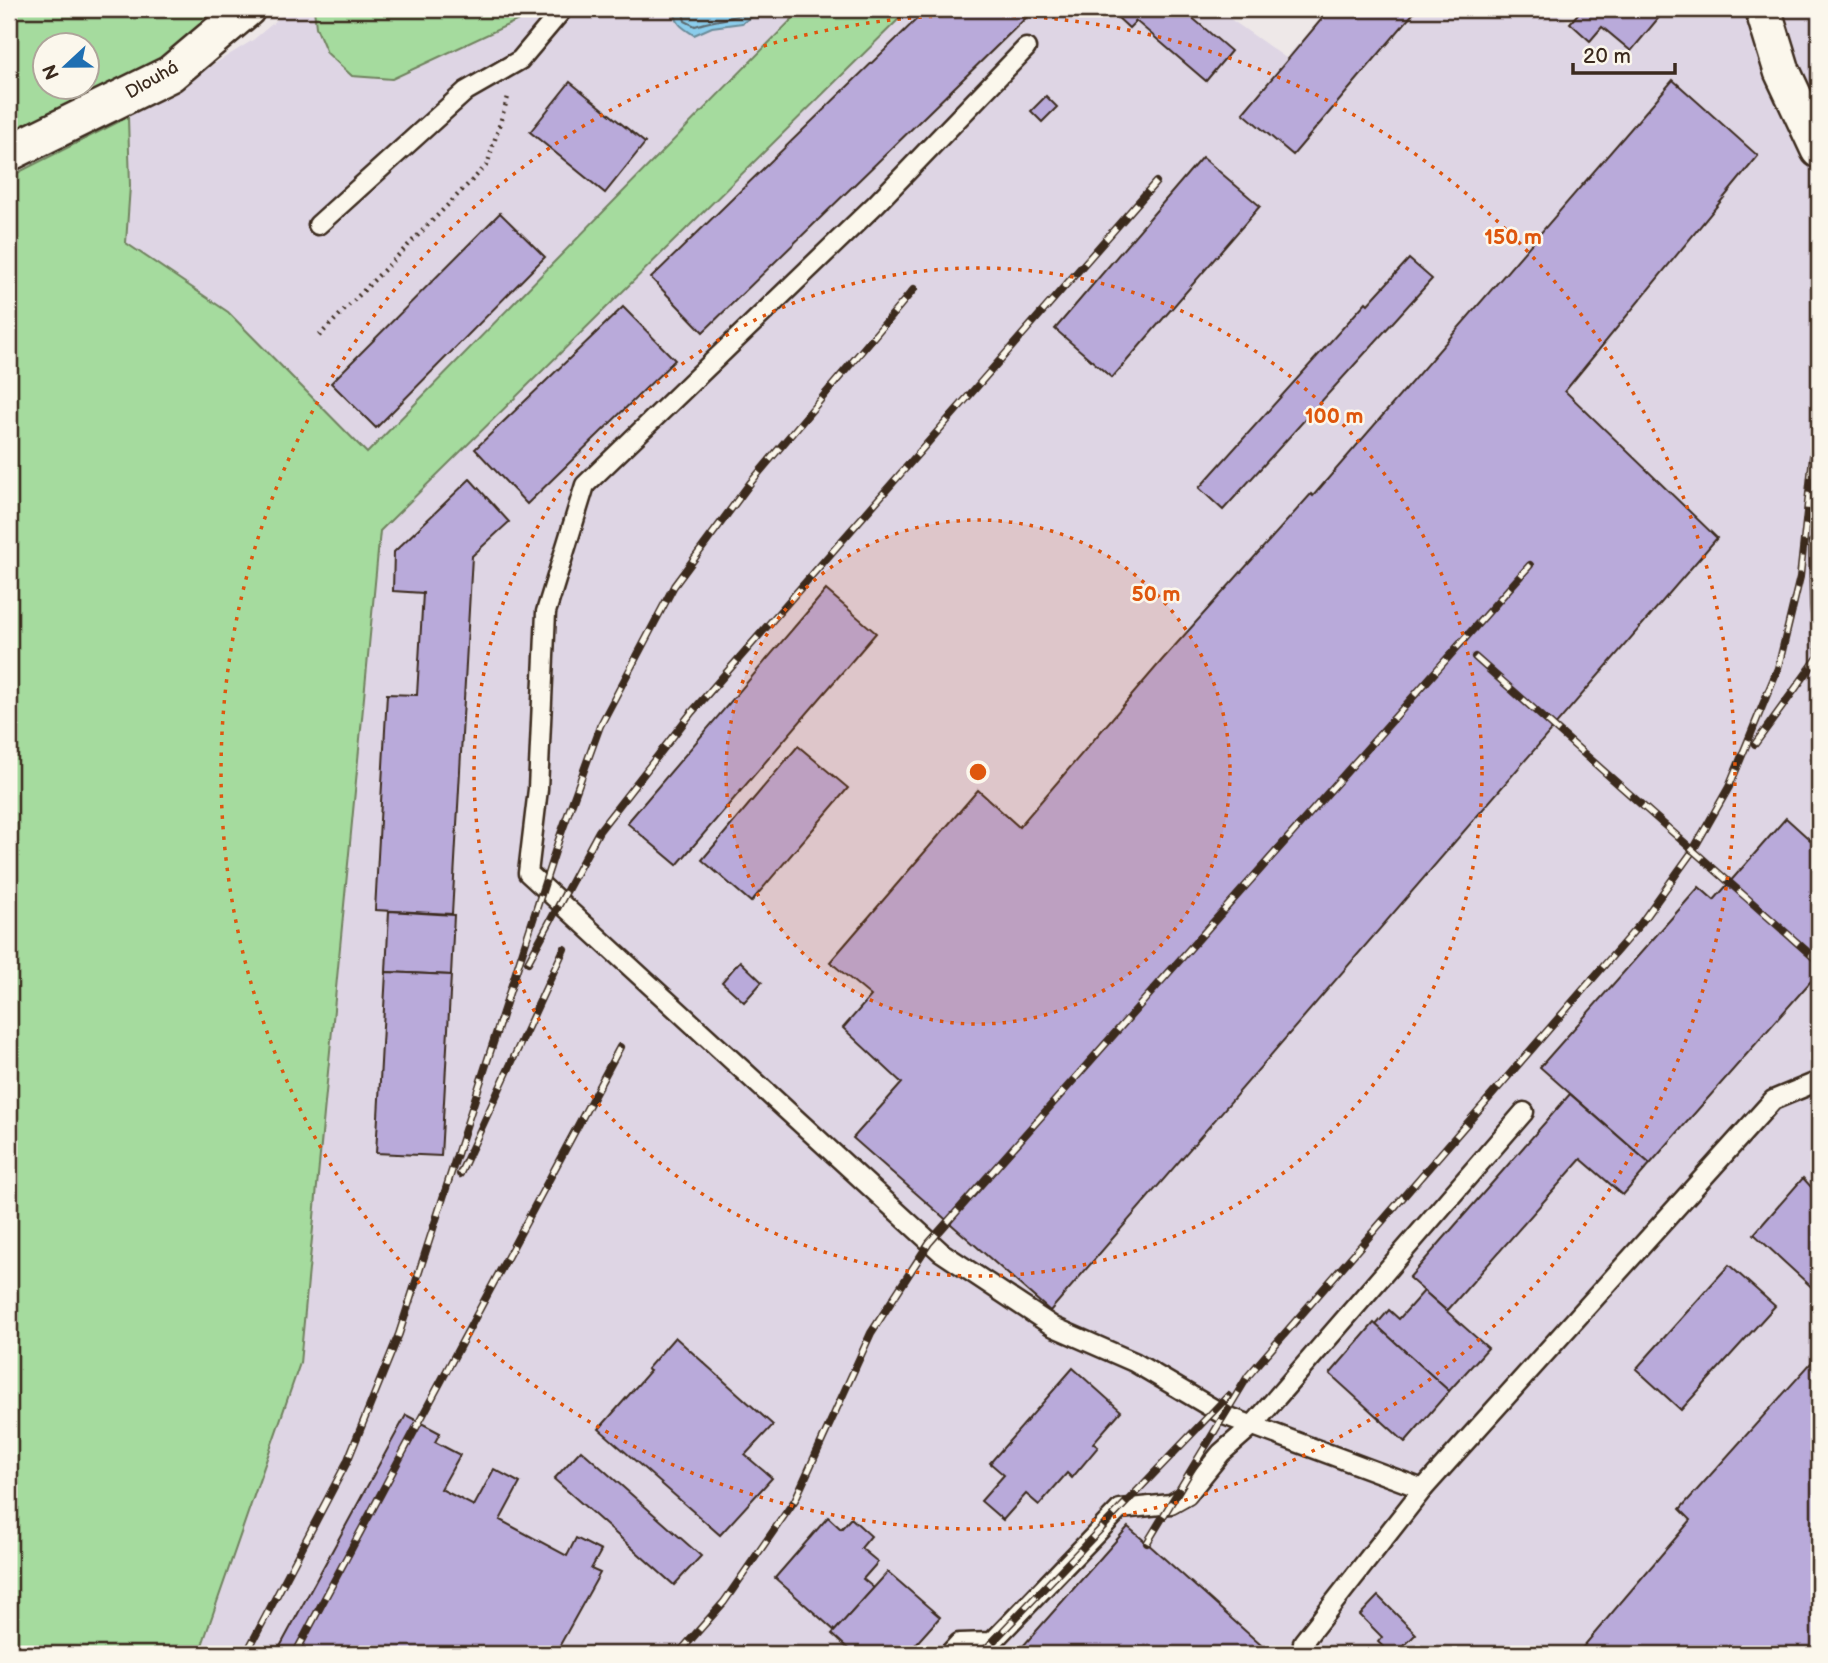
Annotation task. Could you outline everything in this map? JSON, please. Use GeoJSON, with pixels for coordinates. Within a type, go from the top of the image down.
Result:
{"type":"FeatureCollection","features":[{"type":"Feature","properties":{"kind":"street","name":"Dlouhá"},"geometry":{"type":"LineString","coordinates":[[9,153],[170,74],[247,9]]}},
{"type":"Feature","properties":{"kind":"street"},"geometry":{"type":"LineString","coordinates":[[1763,9],[1782,71],[1819,150]]}},
{"type":"Feature","properties":{"kind":"lane"},"geometry":{"type":"LineString","coordinates":[[318,225],[466,91],[520,60],[563,9]]}},
{"type":"Feature","properties":{"kind":"lane"},"geometry":{"type":"LineString","coordinates":[[1026,48],[876,204],[585,485],[546,611],[538,789],[528,873],[941,1252],[1054,1327],[1134,1362],[1224,1415],[1423,1489]]}},
{"type":"Feature","properties":{"kind":"lane"},"geometry":{"type":"LineString","coordinates":[[1303,1642],[1423,1489],[1773,1100],[1819,1081]]}},
{"type":"Feature","properties":{"kind":"lane"},"geometry":{"type":"LineString","coordinates":[[949,1654],[959,1643],[992,1642],[1120,1508],[1171,1504],[1187,1495],[1221,1453],[1253,1426],[1524,1112]]}},
{"type":"Feature","properties":{"kind":"path"},"geometry":{"type":"LineString","coordinates":[[319,336],[487,165],[520,60]]}},
{"type":"Feature","properties":{"kind":"shaded area"},"geometry":{"type":"Polygon","coordinates":[[[290,9],[802,9],[367,453],[228,312],[126,243],[130,186],[128,117],[253,40],[290,9]]]}},
{"type":"Feature","properties":{"kind":"shaded area"},"geometry":{"type":"Polygon","coordinates":[[[906,9],[1216,9],[1286,58],[1329,9],[1552,9],[1574,26],[1590,9],[1819,9],[1819,1654],[199,1654],[300,1363],[380,531],[906,9]]]}},
{"type":"Feature","properties":{"kind":"green space"},"geometry":{"type":"Polygon","coordinates":[[[9,9],[237,9],[102,99],[102,32],[32,32],[32,102],[98,102],[9,141],[9,9]]]}},
{"type":"Feature","properties":{"kind":"green space"},"geometry":{"type":"Polygon","coordinates":[[[314,9],[542,9],[392,79],[352,76],[327,53],[316,27],[314,9]]]}},
{"type":"Feature","properties":{"kind":"green space"},"geometry":{"type":"Polygon","coordinates":[[[802,9],[909,9],[380,531],[300,1363],[199,1654],[9,1654],[9,177],[128,117],[130,186],[126,243],[228,312],[367,453],[802,9]]]}},
{"type":"Feature","properties":{"kind":"water"},"geometry":{"type":"Polygon","coordinates":[[[675,9],[765,9],[742,23],[712,27],[694,35],[678,22],[675,9]]]}},
{"type":"Feature","properties":{"kind":"building"},"geometry":{"type":"Polygon","coordinates":[[[927,9],[1035,9],[703,332],[651,278],[927,9]]]}},
{"type":"Feature","properties":{"kind":"building"},"geometry":{"type":"Polygon","coordinates":[[[1122,9],[1182,9],[1231,51],[1206,81],[1136,21],[1129,28],[1116,16],[1122,9]]]}},
{"type":"Feature","properties":{"kind":"building"},"geometry":{"type":"Polygon","coordinates":[[[1330,9],[1417,9],[1293,155],[1243,113],[1330,9]]]}},
{"type":"Feature","properties":{"kind":"building"},"geometry":{"type":"Polygon","coordinates":[[[1582,9],[1666,9],[1631,51],[1602,27],[1590,41],[1570,23],[1582,9]]]}},
{"type":"Feature","properties":{"kind":"building"},"geometry":{"type":"Polygon","coordinates":[[[1673,80],[1758,156],[1565,391],[1717,538],[1050,1311],[853,1138],[902,1083],[843,1028],[871,996],[830,962],[978,790],[1019,827],[1163,659],[1311,494],[1313,496],[1673,80]]]}},
{"type":"Feature","properties":{"kind":"building"},"geometry":{"type":"Polygon","coordinates":[[[570,82],[645,143],[605,193],[530,132],[570,82]]]}},
{"type":"Feature","properties":{"kind":"building"},"geometry":{"type":"Polygon","coordinates":[[[1046,96],[1057,107],[1042,122],[1031,111],[1046,96]]]}},
{"type":"Feature","properties":{"kind":"building"},"geometry":{"type":"Polygon","coordinates":[[[1202,157],[1260,206],[1112,378],[1055,329],[1202,157]]]}},
{"type":"Feature","properties":{"kind":"building"},"geometry":{"type":"Polygon","coordinates":[[[500,213],[545,257],[376,428],[331,383],[500,213]]]}},
{"type":"Feature","properties":{"kind":"building"},"geometry":{"type":"Polygon","coordinates":[[[1409,259],[1432,279],[1223,510],[1199,488],[1366,302],[1368,304],[1409,259]]]}},
{"type":"Feature","properties":{"kind":"building"},"geometry":{"type":"Polygon","coordinates":[[[623,307],[675,360],[527,504],[475,449],[623,307]]]}},
{"type":"Feature","properties":{"kind":"building"},"geometry":{"type":"Polygon","coordinates":[[[470,479],[509,522],[472,556],[452,914],[375,910],[387,694],[417,695],[423,593],[393,591],[394,552],[470,479]]]}},
{"type":"Feature","properties":{"kind":"building"},"geometry":{"type":"Polygon","coordinates":[[[826,590],[876,633],[677,865],[627,823],[826,590]]]}},
{"type":"Feature","properties":{"kind":"building"},"geometry":{"type":"Polygon","coordinates":[[[798,746],[848,788],[751,902],[702,860],[798,746]]]}},
{"type":"Feature","properties":{"kind":"building"},"geometry":{"type":"Polygon","coordinates":[[[1786,818],[1819,848],[1819,972],[1650,1164],[1540,1067],[1699,887],[1714,900],[1786,818]]]}},
{"type":"Feature","properties":{"kind":"building"},"geometry":{"type":"Polygon","coordinates":[[[389,911],[454,915],[451,975],[386,972],[389,911]]]}},
{"type":"Feature","properties":{"kind":"building"},"geometry":{"type":"Polygon","coordinates":[[[740,961],[762,982],[744,1002],[722,982],[740,961]]]}},
{"type":"Feature","properties":{"kind":"building"},"geometry":{"type":"Polygon","coordinates":[[[386,972],[451,975],[441,1156],[376,1153],[386,972]]]}},
{"type":"Feature","properties":{"kind":"building"},"geometry":{"type":"Polygon","coordinates":[[[1570,1094],[1650,1164],[1623,1195],[1581,1159],[1447,1311],[1409,1278],[1570,1094]]]}},
{"type":"Feature","properties":{"kind":"building"},"geometry":{"type":"Polygon","coordinates":[[[1803,1178],[1812,1188],[1819,1180],[1819,1294],[1754,1234],[1803,1178]]]}},
{"type":"Feature","properties":{"kind":"building"},"geometry":{"type":"Polygon","coordinates":[[[1729,1265],[1775,1306],[1681,1410],[1636,1369],[1729,1265]]]}},
{"type":"Feature","properties":{"kind":"building"},"geometry":{"type":"Polygon","coordinates":[[[1424,1291],[1488,1348],[1449,1391],[1376,1325],[1389,1310],[1399,1319],[1424,1291]]]}},
{"type":"Feature","properties":{"kind":"building"},"geometry":{"type":"Polygon","coordinates":[[[1374,1323],[1449,1391],[1405,1442],[1330,1374],[1374,1323]]]}},
{"type":"Feature","properties":{"kind":"building"},"geometry":{"type":"Polygon","coordinates":[[[675,1337],[773,1425],[745,1455],[772,1478],[720,1535],[599,1429],[650,1371],[647,1369],[675,1337]]]}},
{"type":"Feature","properties":{"kind":"building"},"geometry":{"type":"Polygon","coordinates":[[[1819,1354],[1819,1654],[1577,1654],[1691,1520],[1680,1509],[1819,1354]]]}},
{"type":"Feature","properties":{"kind":"building"},"geometry":{"type":"Polygon","coordinates":[[[1073,1368],[1121,1411],[1093,1443],[1098,1447],[1072,1478],[1067,1473],[1039,1505],[1026,1494],[1003,1520],[981,1501],[1004,1475],[990,1463],[1073,1368]]]}},
{"type":"Feature","properties":{"kind":"building"},"geometry":{"type":"Polygon","coordinates":[[[406,1415],[440,1433],[435,1442],[460,1455],[441,1489],[474,1506],[494,1469],[520,1483],[500,1520],[567,1556],[576,1538],[601,1551],[591,1569],[600,1573],[555,1654],[276,1654],[406,1415]]]}},
{"type":"Feature","properties":{"kind":"building"},"geometry":{"type":"Polygon","coordinates":[[[581,1450],[701,1556],[674,1585],[554,1479],[581,1450]]]}},
{"type":"Feature","properties":{"kind":"building"},"geometry":{"type":"Polygon","coordinates":[[[828,1517],[841,1529],[851,1518],[871,1536],[861,1548],[878,1562],[863,1579],[874,1588],[835,1631],[775,1578],[828,1517]]]}},
{"type":"Feature","properties":{"kind":"building"},"geometry":{"type":"Polygon","coordinates":[[[1128,1527],[1147,1543],[1271,1654],[1016,1654],[1128,1527]]]}},
{"type":"Feature","properties":{"kind":"building"},"geometry":{"type":"Polygon","coordinates":[[[888,1572],[940,1617],[907,1654],[854,1654],[832,1634],[888,1572]]]}},
{"type":"Feature","properties":{"kind":"building"},"geometry":{"type":"Polygon","coordinates":[[[1378,1596],[1416,1634],[1396,1654],[1391,1654],[1378,1642],[1382,1637],[1360,1615],[1378,1596]]]}},
{"type":"Feature","properties":{"kind":"railway"},"geometry":{"type":"LineString","coordinates":[[528,962],[599,831],[692,712],[1156,182]]}},
{"type":"Feature","properties":{"kind":"railway"},"geometry":{"type":"LineString","coordinates":[[246,1654],[347,1462],[399,1334],[559,839],[600,726],[674,586],[751,482],[914,289]]}},
{"type":"Feature","properties":{"kind":"railway"},"geometry":{"type":"LineString","coordinates":[[1147,1543],[1248,1376],[1641,923],[1692,852],[1729,787],[1778,668],[1800,577],[1819,400]]}},
{"type":"Feature","properties":{"kind":"railway"},"geometry":{"type":"LineString","coordinates":[[1812,542],[1813,607],[1819,657]]}},
{"type":"Feature","properties":{"kind":"railway"},"geometry":{"type":"LineString","coordinates":[[678,1654],[724,1602],[795,1500],[871,1333],[929,1243],[1530,565]]}},
{"type":"Feature","properties":{"kind":"railway"},"geometry":{"type":"LineString","coordinates":[[1755,744],[1819,656]]}},
{"type":"Feature","properties":{"kind":"railway"},"geometry":{"type":"LineString","coordinates":[[1475,657],[1819,962]]}},
{"type":"Feature","properties":{"kind":"railway"},"geometry":{"type":"LineString","coordinates":[[460,1174],[564,949]]}},
{"type":"Feature","properties":{"kind":"railway"},"geometry":{"type":"LineString","coordinates":[[295,1654],[620,1047]]}},
{"type":"Feature","properties":{"kind":"railway"},"geometry":{"type":"LineString","coordinates":[[981,1654],[1228,1396]]}}]}
